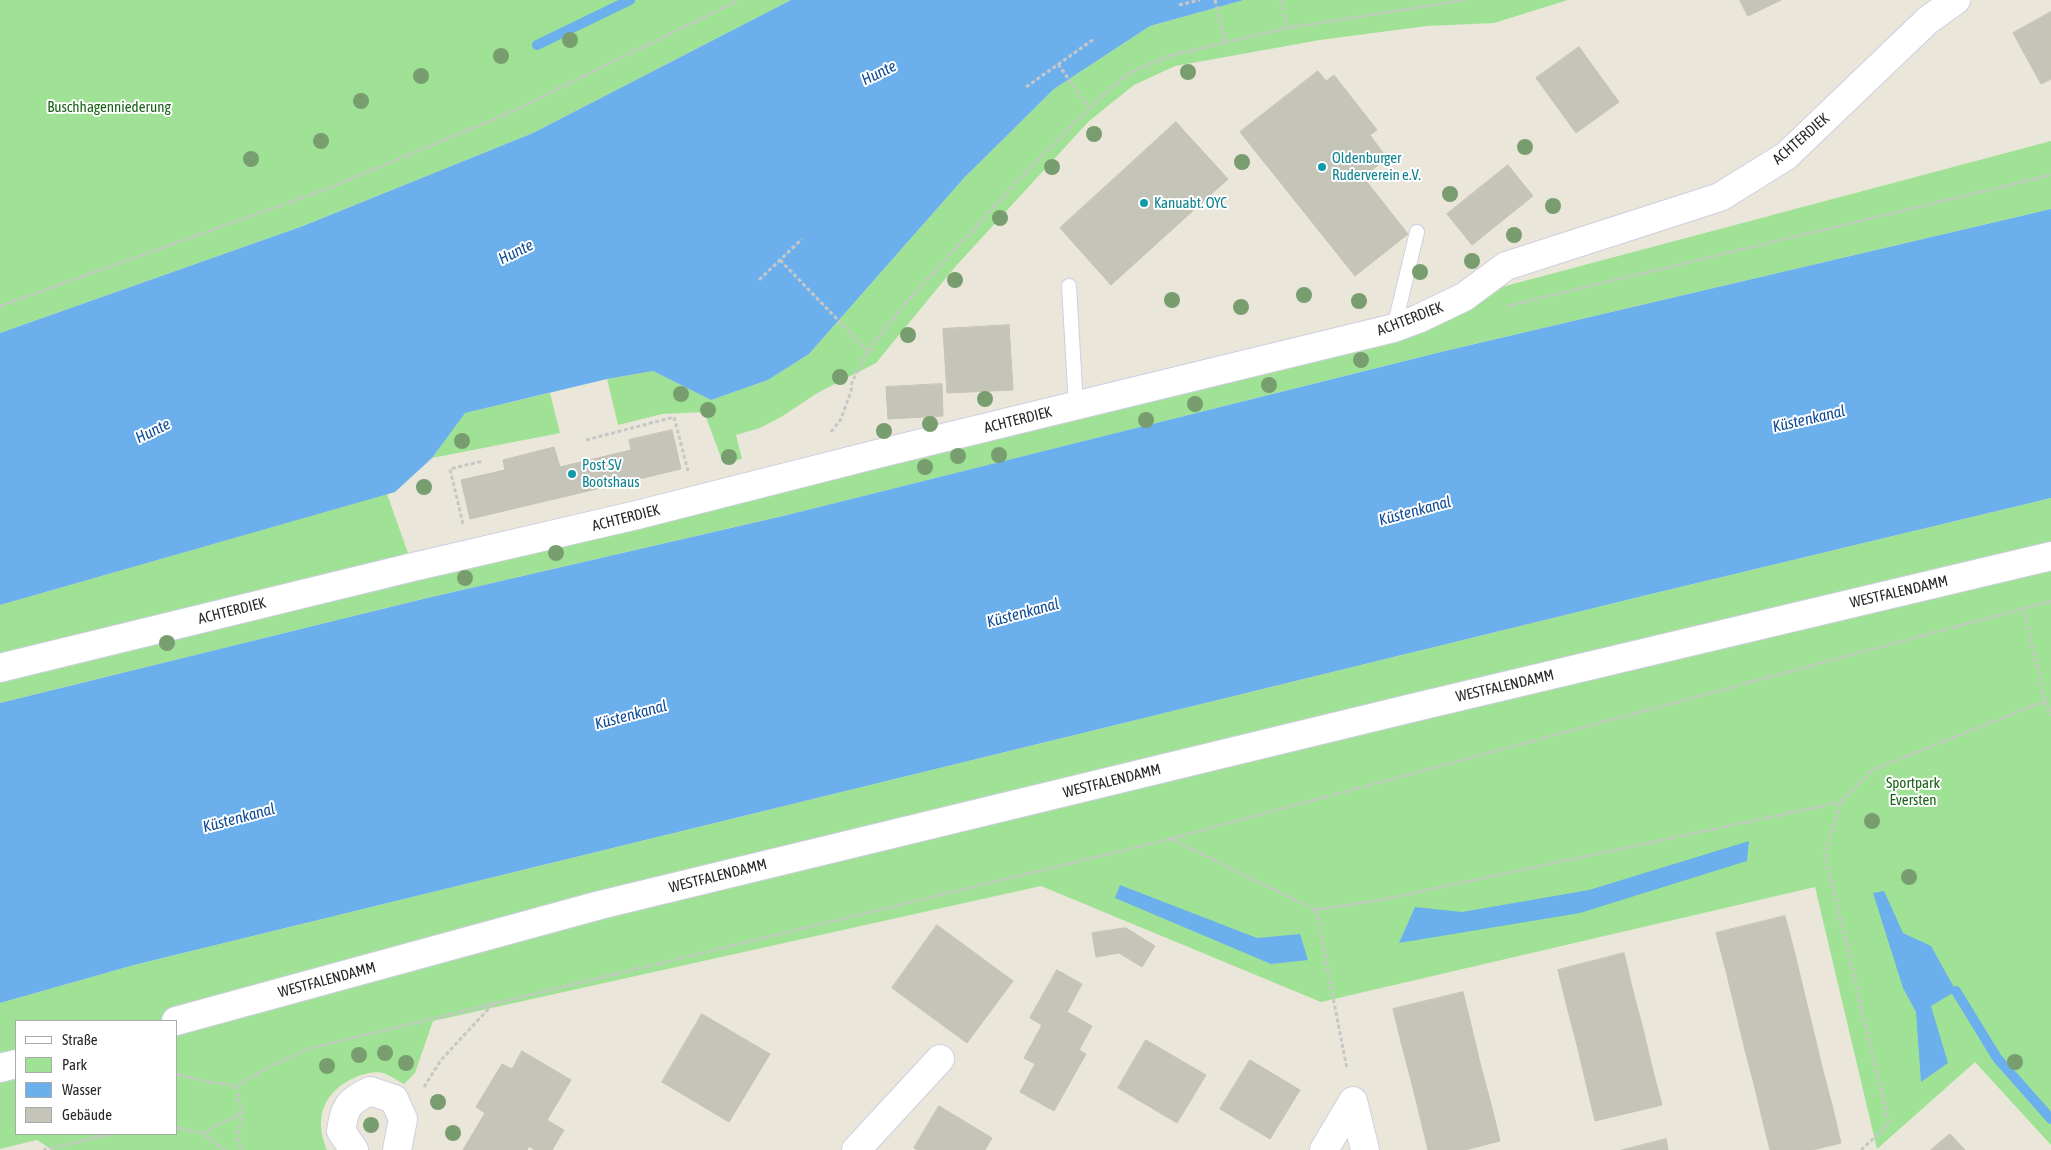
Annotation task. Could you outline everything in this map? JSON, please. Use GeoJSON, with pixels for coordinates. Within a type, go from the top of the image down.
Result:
{"type":"FeatureCollection","features":[{"type":"Feature","properties":{"kind":"street","name":"ACHTERDIEK"},"geometry":{"type":"LineString","coordinates":[[0,668],[694,501],[877,454],[1394,328],[1464,297],[1506,266],[1720,197],[1786,156],[1928,20],[1956,0]]}},
{"type":"Feature","properties":{"kind":"street","name":"WESTFALENDAMM"},"geometry":{"type":"LineString","coordinates":[[178,1020],[600,905],[1402,710],[2051,556]]}},
{"type":"Feature","properties":{"kind":"street"},"geometry":{"type":"LineString","coordinates":[[856,1150],[940,1059]]}},
{"type":"Feature","properties":{"kind":"street"},"geometry":{"type":"LineString","coordinates":[[0,1068],[15,1064]]}},
{"type":"Feature","properties":{"kind":"street"},"geometry":{"type":"LineString","coordinates":[[354,1150],[341,1131],[344,1111],[357,1097],[370,1091],[394,1099],[403,1119],[397,1150]]}},
{"type":"Feature","properties":{"kind":"street"},"geometry":{"type":"LineString","coordinates":[[1324,1150],[1353,1101]]}},
{"type":"Feature","properties":{"kind":"street"},"geometry":{"type":"LineString","coordinates":[[1353,1101],[1365,1150]]}},
{"type":"Feature","properties":{"kind":"lane"},"geometry":{"type":"LineString","coordinates":[[1394,328],[1417,232]]}},
{"type":"Feature","properties":{"kind":"lane"},"geometry":{"type":"LineString","coordinates":[[1069,286],[1076,406]]}},
{"type":"Feature","properties":{"kind":"path"},"geometry":{"type":"LineString","coordinates":[[0,306],[324,190],[511,112],[739,0]]}},
{"type":"Feature","properties":{"kind":"path"},"geometry":{"type":"LineString","coordinates":[[1179,5],[1200,0]]}},
{"type":"Feature","properties":{"kind":"path"},"geometry":{"type":"LineString","coordinates":[[1215,0],[1225,42]]}},
{"type":"Feature","properties":{"kind":"path"},"geometry":{"type":"LineString","coordinates":[[1282,0],[1287,28]]}},
{"type":"Feature","properties":{"kind":"path"},"geometry":{"type":"LineString","coordinates":[[851,391],[852,382],[868,351],[904,305],[1026,172],[1088,108],[1128,74],[1168,56],[1287,28],[1465,0]]}},
{"type":"Feature","properties":{"kind":"path"},"geometry":{"type":"LineString","coordinates":[[1026,87],[1094,39]]}},
{"type":"Feature","properties":{"kind":"path"},"geometry":{"type":"LineString","coordinates":[[1058,64],[1088,108]]}},
{"type":"Feature","properties":{"kind":"path"},"geometry":{"type":"LineString","coordinates":[[1499,307],[2051,175]]}},
{"type":"Feature","properties":{"kind":"path"},"geometry":{"type":"LineString","coordinates":[[760,280],[802,239]]}},
{"type":"Feature","properties":{"kind":"path"},"geometry":{"type":"LineString","coordinates":[[780,260],[868,351]]}},
{"type":"Feature","properties":{"kind":"path"},"geometry":{"type":"LineString","coordinates":[[586,440],[674,417],[694,501]]}},
{"type":"Feature","properties":{"kind":"path"},"geometry":{"type":"LineString","coordinates":[[470,554],[450,469],[483,461]]}},
{"type":"Feature","properties":{"kind":"path"},"geometry":{"type":"LineString","coordinates":[[178,1074],[236,1086],[271,1066],[308,1049],[1170,839],[2023,607],[2051,601]]}},
{"type":"Feature","properties":{"kind":"path"},"geometry":{"type":"LineString","coordinates":[[2023,607],[2045,701],[2051,714]]}},
{"type":"Feature","properties":{"kind":"path"},"geometry":{"type":"LineString","coordinates":[[1861,1150],[1889,1124],[1824,854],[1841,802],[1872,770],[2045,701]]}},
{"type":"Feature","properties":{"kind":"path"},"geometry":{"type":"LineString","coordinates":[[1170,839],[1316,910],[1380,900],[1841,802]]}},
{"type":"Feature","properties":{"kind":"path"},"geometry":{"type":"LineString","coordinates":[[1316,910],[1353,1101]]}},
{"type":"Feature","properties":{"kind":"path"},"geometry":{"type":"LineString","coordinates":[[403,1119],[441,1060],[493,1003]]}},
{"type":"Feature","properties":{"kind":"path"},"geometry":{"type":"LineString","coordinates":[[236,1086],[242,1113],[238,1139],[242,1150]]}},
{"type":"Feature","properties":{"kind":"path"},"geometry":{"type":"LineString","coordinates":[[202,1133],[242,1113]]}},
{"type":"Feature","properties":{"kind":"path"},"geometry":{"type":"LineString","coordinates":[[178,1127],[202,1133],[225,1150]]}},
{"type":"Feature","properties":{"kind":"path"},"geometry":{"type":"LineString","coordinates":[[43,1150],[108,1135]]}},
{"type":"Feature","properties":{"kind":"green space","name":"Buschhagenniederung"},"geometry":{"type":"Polygon","coordinates":[[[0,0],[791,0],[533,133],[303,226],[0,333],[0,0]]]}},
{"type":"Feature","properties":{"kind":"green space"},"geometry":{"type":"Polygon","coordinates":[[[1244,0],[1568,0],[1494,23],[1427,26],[1320,40],[1175,66],[1134,85],[1089,121],[955,267],[876,363],[819,392],[781,417],[760,428],[736,435],[742,459],[723,463],[704,412],[662,414],[618,425],[607,379],[653,371],[711,400],[768,380],[809,354],[964,178],[1054,89],[1150,26],[1244,0]]]}},
{"type":"Feature","properties":{"kind":"green space"},"geometry":{"type":"Polygon","coordinates":[[[2051,141],[2051,209],[1445,351],[783,516],[423,599],[0,703],[0,605],[387,494],[413,567],[1464,297],[2051,141]]]}},
{"type":"Feature","properties":{"kind":"green space"},"geometry":{"type":"Polygon","coordinates":[[[550,393],[560,433],[432,458],[464,413],[550,393]]]}},
{"type":"Feature","properties":{"kind":"green space","name":"Sportpark Eversten"},"geometry":{"type":"Polygon","coordinates":[[[2051,498],[2051,1145],[1975,1062],[1877,1149],[1815,887],[1321,1002],[1041,886],[433,1021],[415,1073],[404,1084],[383,1073],[370,1073],[345,1083],[329,1098],[324,1106],[321,1127],[327,1150],[52,1150],[37,1140],[0,1149],[0,1003],[134,965],[2051,498]]]}},
{"type":"Feature","properties":{"kind":"water","name":"Hunte"},"geometry":{"type":"Polygon","coordinates":[[[791,0],[1244,0],[1150,26],[1054,89],[964,178],[809,354],[768,380],[711,400],[653,371],[607,379],[465,413],[432,458],[395,492],[0,605],[0,333],[303,226],[533,133],[791,0]]]}},
{"type":"Feature","properties":{"kind":"water","name":"Küstenkanal"},"geometry":{"type":"Polygon","coordinates":[[[2051,209],[2051,498],[134,965],[0,1003],[0,703],[423,599],[783,516],[1445,351],[2051,209]]]}},
{"type":"Feature","properties":{"kind":"water"},"geometry":{"type":"Polygon","coordinates":[[[1749,841],[1747,861],[1580,913],[1399,943],[1415,907],[1462,912],[1589,890],[1749,841]]]}},
{"type":"Feature","properties":{"kind":"water"},"geometry":{"type":"Polygon","coordinates":[[[1120,885],[1257,938],[1300,934],[1308,960],[1271,964],[1115,898],[1120,885]]]}},
{"type":"Feature","properties":{"kind":"water"},"geometry":{"type":"Polygon","coordinates":[[[1884,891],[1903,933],[1931,946],[1956,991],[1931,1006],[1948,1063],[1921,1082],[1916,1012],[1903,988],[1873,893],[1884,891]]]}},
{"type":"Feature","properties":{"kind":"building"},"geometry":{"type":"Polygon","coordinates":[[[1740,0],[1781,0],[1748,16],[1740,0]]]}},
{"type":"Feature","properties":{"kind":"building"},"geometry":{"type":"Polygon","coordinates":[[[2051,12],[2051,79],[2041,84],[2013,33],[2051,12]]]}},
{"type":"Feature","properties":{"kind":"building"},"geometry":{"type":"Polygon","coordinates":[[[1579,47],[1619,102],[1576,133],[1536,78],[1579,47]]]}},
{"type":"Feature","properties":{"kind":"building","name":"Oldenburger Ruderverein e.V."},"geometry":{"type":"Polygon","coordinates":[[[1318,71],[1326,81],[1334,75],[1377,130],[1370,135],[1387,158],[1363,177],[1408,234],[1355,276],[1240,132],[1318,71]]]}},
{"type":"Feature","properties":{"kind":"building","name":"Kanuabt. OYC"},"geometry":{"type":"Polygon","coordinates":[[[1176,122],[1228,179],[1111,285],[1060,228],[1176,122]]]}},
{"type":"Feature","properties":{"kind":"building"},"geometry":{"type":"Polygon","coordinates":[[[1508,165],[1533,196],[1472,245],[1447,214],[1508,165]]]}},
{"type":"Feature","properties":{"kind":"building"},"geometry":{"type":"Polygon","coordinates":[[[1009,325],[1013,390],[947,393],[943,329],[1009,325]]]}},
{"type":"Feature","properties":{"kind":"building"},"geometry":{"type":"Polygon","coordinates":[[[942,384],[943,416],[888,419],[886,387],[942,384]]]}},
{"type":"Feature","properties":{"kind":"building","name":"Post SV Bootshaus"},"geometry":{"type":"Polygon","coordinates":[[[672,430],[681,469],[470,519],[461,480],[505,470],[503,460],[554,447],[560,467],[631,450],[629,440],[672,430]]]}},
{"type":"Feature","properties":{"kind":"building"},"geometry":{"type":"Polygon","coordinates":[[[1785,916],[1795,954],[1726,971],[1716,933],[1785,916]]]}},
{"type":"Feature","properties":{"kind":"building"},"geometry":{"type":"Polygon","coordinates":[[[937,925],[1013,981],[967,1043],[892,988],[937,925]]]}},
{"type":"Feature","properties":{"kind":"building"},"geometry":{"type":"Polygon","coordinates":[[[1126,928],[1155,946],[1142,967],[1119,953],[1096,957],[1092,933],[1126,928]]]}},
{"type":"Feature","properties":{"kind":"building"},"geometry":{"type":"Polygon","coordinates":[[[1624,953],[1633,991],[1567,1007],[1558,970],[1624,953]]]}},
{"type":"Feature","properties":{"kind":"building"},"geometry":{"type":"Polygon","coordinates":[[[1795,954],[1804,992],[1735,1008],[1726,971],[1795,954]]]}},
{"type":"Feature","properties":{"kind":"building"},"geometry":{"type":"Polygon","coordinates":[[[1057,970],[1082,984],[1067,1012],[1092,1026],[1079,1050],[1086,1054],[1054,1111],[1020,1092],[1035,1064],[1024,1058],[1042,1025],[1030,1018],[1057,970]]]}},
{"type":"Feature","properties":{"kind":"building"},"geometry":{"type":"Polygon","coordinates":[[[1633,991],[1643,1029],[1577,1045],[1567,1007],[1633,991]]]}},
{"type":"Feature","properties":{"kind":"building"},"geometry":{"type":"Polygon","coordinates":[[[1463,992],[1472,1029],[1402,1046],[1393,1009],[1463,992]]]}},
{"type":"Feature","properties":{"kind":"building"},"geometry":{"type":"Polygon","coordinates":[[[1804,992],[1813,1029],[1744,1046],[1735,1008],[1804,992]]]}},
{"type":"Feature","properties":{"kind":"building"},"geometry":{"type":"Polygon","coordinates":[[[702,1014],[770,1054],[729,1122],[662,1082],[702,1014]]]}},
{"type":"Feature","properties":{"kind":"building"},"geometry":{"type":"Polygon","coordinates":[[[1472,1029],[1481,1067],[1412,1084],[1402,1046],[1472,1029]]]}},
{"type":"Feature","properties":{"kind":"building"},"geometry":{"type":"Polygon","coordinates":[[[1643,1029],[1652,1067],[1586,1083],[1577,1045],[1643,1029]]]}},
{"type":"Feature","properties":{"kind":"building"},"geometry":{"type":"Polygon","coordinates":[[[1813,1029],[1822,1067],[1754,1084],[1744,1046],[1813,1029]]]}},
{"type":"Feature","properties":{"kind":"building"},"geometry":{"type":"Polygon","coordinates":[[[1146,1040],[1206,1075],[1177,1123],[1118,1088],[1146,1040]]]}},
{"type":"Feature","properties":{"kind":"building"},"geometry":{"type":"Polygon","coordinates":[[[522,1051],[571,1080],[547,1120],[564,1130],[552,1150],[535,1150],[529,1146],[527,1150],[463,1150],[485,1113],[476,1107],[502,1064],[512,1069],[522,1051]]]}},
{"type":"Feature","properties":{"kind":"building"},"geometry":{"type":"Polygon","coordinates":[[[1250,1060],[1300,1090],[1270,1139],[1220,1109],[1250,1060]]]}},
{"type":"Feature","properties":{"kind":"building"},"geometry":{"type":"Polygon","coordinates":[[[1481,1067],[1491,1104],[1421,1121],[1412,1084],[1481,1067]]]}},
{"type":"Feature","properties":{"kind":"building"},"geometry":{"type":"Polygon","coordinates":[[[1652,1067],[1662,1105],[1595,1121],[1586,1083],[1652,1067]]]}},
{"type":"Feature","properties":{"kind":"building"},"geometry":{"type":"Polygon","coordinates":[[[1822,1067],[1832,1105],[1763,1122],[1754,1084],[1822,1067]]]}},
{"type":"Feature","properties":{"kind":"building"},"geometry":{"type":"Polygon","coordinates":[[[1491,1104],[1500,1141],[1465,1150],[1428,1150],[1421,1121],[1491,1104]]]}},
{"type":"Feature","properties":{"kind":"building"},"geometry":{"type":"Polygon","coordinates":[[[1832,1105],[1841,1143],[1812,1150],[1770,1150],[1763,1122],[1832,1105]]]}},
{"type":"Feature","properties":{"kind":"building"},"geometry":{"type":"Polygon","coordinates":[[[939,1106],[992,1138],[985,1150],[918,1150],[914,1148],[939,1106]]]}},
{"type":"Feature","properties":{"kind":"building"},"geometry":{"type":"Polygon","coordinates":[[[1950,1134],[1965,1150],[1931,1150],[1950,1134]]]}},
{"type":"Feature","properties":{"kind":"building"},"geometry":{"type":"Polygon","coordinates":[[[1666,1139],[1668,1150],[1622,1150],[1666,1139]]]}},
{"type":"Feature","properties":{"kind":"waterway"},"geometry":{"type":"LineString","coordinates":[[537,45],[630,0]]}},
{"type":"Feature","properties":{"kind":"waterway"},"geometry":{"type":"LineString","coordinates":[[1956,991],[1997,1058],[2051,1119]]}},
{"type":"Feature","properties":{"kind":"place","name":"Oldenburger Ruderverein e.V."},"geometry":{"type":"Point","coordinates":[1322,167]}},
{"type":"Feature","properties":{"kind":"place","name":"Kanuabt. OYC"},"geometry":{"type":"Point","coordinates":[1144,203]}},
{"type":"Feature","properties":{"kind":"place","name":"Post SV Bootshaus"},"geometry":{"type":"Point","coordinates":[572,474]}}]}
